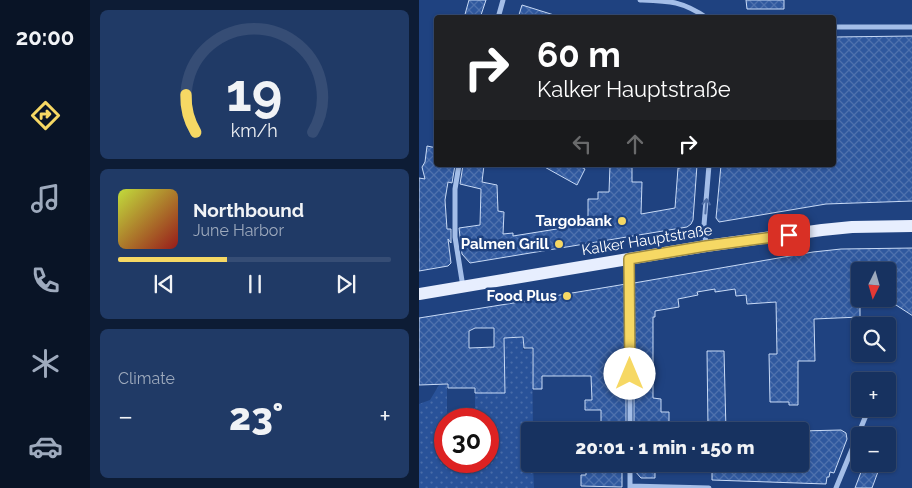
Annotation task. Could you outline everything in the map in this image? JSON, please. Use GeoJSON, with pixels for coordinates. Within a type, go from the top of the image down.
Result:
{"type":"FeatureCollection","features":[{"type":"Feature","properties":{"kind":"main road","name":"Kalker Hauptstraße"},"geometry":{"type":"LineString","coordinates":[[419,294],[706,246],[832,229],[912,226]]}},
{"type":"Feature","properties":{"kind":"street"},"geometry":{"type":"LineString","coordinates":[[499,15],[503,0]]}},
{"type":"Feature","properties":{"kind":"street"},"geometry":{"type":"LineString","coordinates":[[640,0],[672,1],[683,4],[702,15]]}},
{"type":"Feature","properties":{"kind":"street"},"geometry":{"type":"LineString","coordinates":[[836,27],[912,27]]}},
{"type":"Feature","properties":{"kind":"street"},"geometry":{"type":"LineString","coordinates":[[459,167],[455,189],[455,237],[463,287]]}},
{"type":"Feature","properties":{"kind":"street"},"geometry":{"type":"LineString","coordinates":[[706,246],[704,225],[709,167]]}},
{"type":"Feature","properties":{"kind":"street"},"geometry":{"type":"LineString","coordinates":[[629,259],[630,422]]}},
{"type":"Feature","properties":{"kind":"street"},"geometry":{"type":"LineString","coordinates":[[836,488],[865,417]]}},
{"type":"Feature","properties":{"kind":"street"},"geometry":{"type":"LineString","coordinates":[[630,472],[630,487],[709,488]]}},
{"type":"Feature","properties":{"kind":"shaded area"},"geometry":{"type":"Polygon","coordinates":[[[504,338],[523,338],[523,350],[532,349],[533,422],[521,422],[521,472],[533,472],[534,488],[419,488],[419,404],[430,400],[439,385],[447,385],[447,408],[434,408],[434,473],[499,473],[499,408],[475,408],[475,393],[504,392],[504,338]]]}},
{"type":"Feature","properties":{"kind":"building"},"geometry":{"type":"Polygon","coordinates":[[[469,0],[486,0],[481,15],[465,15],[469,0]]]}},
{"type":"Feature","properties":{"kind":"building"},"geometry":{"type":"Polygon","coordinates":[[[746,0],[784,0],[784,9],[747,9],[746,0]]]}},
{"type":"Feature","properties":{"kind":"building"},"geometry":{"type":"Polygon","coordinates":[[[522,5],[554,15],[519,15],[522,5]]]}},
{"type":"Feature","properties":{"kind":"building"},"geometry":{"type":"Polygon","coordinates":[[[913,36],[913,201],[826,204],[719,222],[716,218],[721,167],[836,167],[836,37],[913,36]]]}},
{"type":"Feature","properties":{"kind":"building"},"geometry":{"type":"Polygon","coordinates":[[[427,146],[434,147],[434,167],[455,167],[452,183],[448,182],[445,200],[447,229],[451,229],[451,243],[448,239],[451,263],[448,266],[419,271],[419,178],[425,179],[422,167],[425,162],[427,146]]]}},
{"type":"Feature","properties":{"kind":"building"},"geometry":{"type":"Polygon","coordinates":[[[463,167],[484,167],[482,182],[497,185],[498,211],[504,212],[503,234],[513,233],[513,236],[588,224],[588,199],[598,199],[598,192],[609,192],[610,167],[632,167],[632,182],[642,182],[641,214],[675,208],[678,168],[697,167],[693,220],[687,227],[470,263],[462,254],[459,228],[480,225],[481,189],[460,184],[463,167]]]}},
{"type":"Feature","properties":{"kind":"building"},"geometry":{"type":"Polygon","coordinates":[[[545,167],[581,167],[585,169],[577,185],[545,167]]]}},
{"type":"Feature","properties":{"kind":"building"},"geometry":{"type":"Polygon","coordinates":[[[913,248],[913,316],[897,306],[897,262],[851,262],[851,308],[860,308],[860,317],[814,319],[815,361],[798,361],[798,405],[789,405],[789,402],[770,402],[769,354],[777,354],[776,302],[747,304],[746,295],[736,296],[735,289],[715,292],[715,289],[697,292],[698,295],[678,299],[679,307],[655,311],[655,317],[653,317],[653,398],[661,399],[661,412],[669,412],[669,422],[634,422],[634,283],[813,252],[841,249],[913,248]]]}},
{"type":"Feature","properties":{"kind":"building"},"geometry":{"type":"Polygon","coordinates":[[[626,284],[626,422],[601,422],[601,410],[585,410],[585,400],[592,400],[591,376],[542,376],[542,389],[533,389],[533,348],[524,348],[523,337],[504,338],[505,393],[475,393],[475,388],[448,388],[448,384],[419,385],[419,318],[526,301],[528,298],[530,300],[626,284]],[[475,328],[469,331],[469,348],[494,347],[494,328],[475,328]]]}},
{"type":"Feature","properties":{"kind":"building"},"geometry":{"type":"Polygon","coordinates":[[[707,351],[724,351],[726,422],[708,422],[707,351]]]}},
{"type":"Feature","properties":{"kind":"building"},"geometry":{"type":"Polygon","coordinates":[[[841,430],[846,433],[847,439],[834,473],[830,472],[826,484],[712,480],[712,472],[809,472],[809,431],[841,430]]]}},
{"type":"Feature","properties":{"kind":"building"},"geometry":{"type":"Polygon","coordinates":[[[586,472],[622,472],[622,487],[581,486],[581,475],[586,475],[586,472]]]}},
{"type":"Feature","properties":{"kind":"building"},"geometry":{"type":"Polygon","coordinates":[[[636,472],[655,472],[655,478],[641,478],[636,472]]]}},
{"type":"Feature","properties":{"kind":"building"},"geometry":{"type":"Polygon","coordinates":[[[861,472],[878,472],[872,488],[855,488],[861,472]]]}},
{"type":"Feature","properties":{"kind":"place","name":"Targobank"},"geometry":{"type":"Point","coordinates":[622,221]}},
{"type":"Feature","properties":{"kind":"place","name":"Palmen Grill"},"geometry":{"type":"Point","coordinates":[559,244]}},
{"type":"Feature","properties":{"kind":"place","name":"Food Plus"},"geometry":{"type":"Point","coordinates":[567,296]}},
{"type":"Feature","properties":{"kind":"route"},"geometry":{"type":"LineString","coordinates":[[630,374],[629,259],[789,235]]}}]}
